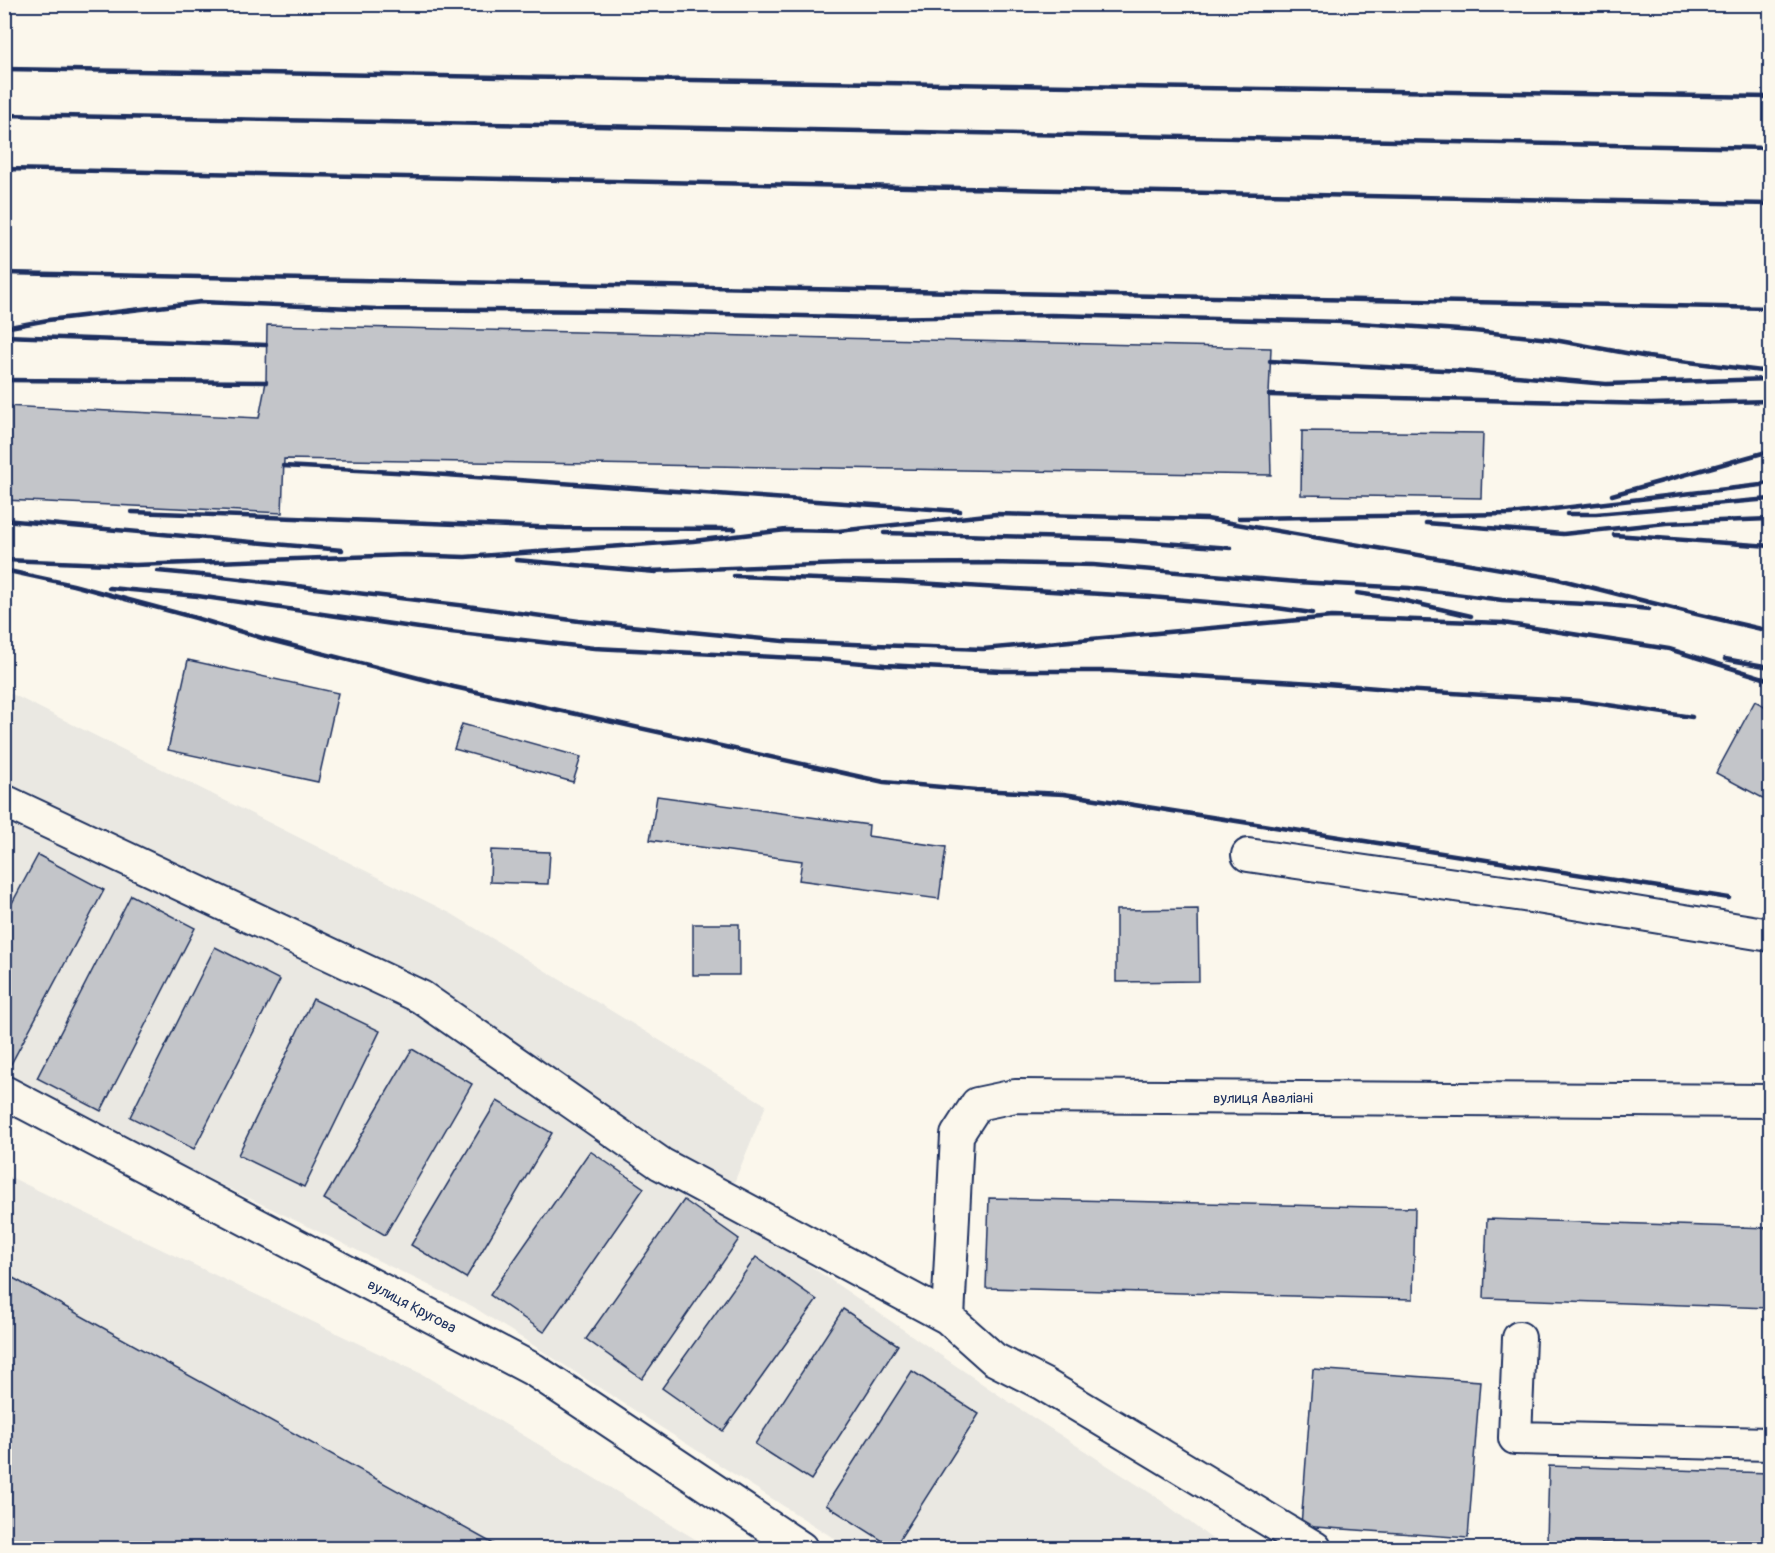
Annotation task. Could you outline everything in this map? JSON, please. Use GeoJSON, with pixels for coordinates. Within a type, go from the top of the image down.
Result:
{"type":"FeatureCollection","features":[{"type":"Feature","properties":{"kind":"street"},"geometry":{"type":"LineString","coordinates":[[4,801],[421,997],[661,1164],[948,1318],[994,1359],[1043,1384],[1315,1548]]}},
{"type":"Feature","properties":{"kind":"street"},"geometry":{"type":"LineString","coordinates":[[1248,855],[1537,897],[1770,935]]}},
{"type":"Feature","properties":{"kind":"street","name":"вулиця Кругова"},"geometry":{"type":"LineString","coordinates":[[4,1092],[534,1370],[801,1548]]}},
{"type":"Feature","properties":{"kind":"street","name":"вулиця Аваліані"},"geometry":{"type":"LineString","coordinates":[[948,1318],[957,1135],[977,1104],[1015,1096],[1770,1101]]}},
{"type":"Feature","properties":{"kind":"street"},"geometry":{"type":"LineString","coordinates":[[1519,1338],[1515,1438],[1770,1444]]}},
{"type":"Feature","properties":{"kind":"shaded area"},"geometry":{"type":"Polygon","coordinates":[[[4,690],[452,914],[766,1105],[724,1207],[1006,1400],[1155,1496],[1224,1548],[849,1548],[472,1306],[5,1080],[4,690]]]}},
{"type":"Feature","properties":{"kind":"shaded area"},"geometry":{"type":"Polygon","coordinates":[[[4,1174],[422,1374],[710,1548],[5,1548],[4,1174]]]}},
{"type":"Feature","properties":{"kind":"building"},"geometry":{"type":"Polygon","coordinates":[[[267,325],[1271,348],[1269,395],[1271,475],[284,459],[282,513],[4,500],[4,406],[259,418],[266,382],[267,325]]]}},
{"type":"Feature","properties":{"kind":"building"},"geometry":{"type":"Polygon","coordinates":[[[1302,431],[1483,433],[1481,498],[1301,495],[1302,431]]]}},
{"type":"Feature","properties":{"kind":"building"},"geometry":{"type":"Polygon","coordinates":[[[188,660],[338,693],[318,782],[168,750],[188,660]]]}},
{"type":"Feature","properties":{"kind":"building"},"geometry":{"type":"Polygon","coordinates":[[[1755,701],[1770,709],[1770,802],[1716,773],[1755,701]]]}},
{"type":"Feature","properties":{"kind":"building"},"geometry":{"type":"Polygon","coordinates":[[[462,724],[581,757],[573,782],[454,749],[462,724]]]}},
{"type":"Feature","properties":{"kind":"building"},"geometry":{"type":"Polygon","coordinates":[[[657,796],[869,825],[868,836],[946,847],[939,899],[799,880],[802,861],[650,840],[657,796]]]}},
{"type":"Feature","properties":{"kind":"building"},"geometry":{"type":"Polygon","coordinates":[[[491,850],[550,852],[548,884],[490,882],[491,850]]]}},
{"type":"Feature","properties":{"kind":"building"},"geometry":{"type":"Polygon","coordinates":[[[38,855],[104,890],[11,1064],[4,1061],[4,918],[38,855]]]}},
{"type":"Feature","properties":{"kind":"building"},"geometry":{"type":"Polygon","coordinates":[[[131,895],[195,928],[101,1111],[37,1078],[131,895]]]}},
{"type":"Feature","properties":{"kind":"building"},"geometry":{"type":"Polygon","coordinates":[[[1198,909],[1199,981],[1116,982],[1116,910],[1198,909]]]}},
{"type":"Feature","properties":{"kind":"building"},"geometry":{"type":"Polygon","coordinates":[[[693,924],[739,924],[739,975],[693,975],[693,924]]]}},
{"type":"Feature","properties":{"kind":"building"},"geometry":{"type":"Polygon","coordinates":[[[215,947],[280,980],[194,1149],[130,1117],[215,947]]]}},
{"type":"Feature","properties":{"kind":"building"},"geometry":{"type":"Polygon","coordinates":[[[313,999],[380,1031],[304,1187],[238,1155],[313,999]]]}},
{"type":"Feature","properties":{"kind":"building"},"geometry":{"type":"Polygon","coordinates":[[[412,1049],[472,1084],[385,1235],[324,1199],[412,1049]]]}},
{"type":"Feature","properties":{"kind":"building"},"geometry":{"type":"Polygon","coordinates":[[[497,1101],[552,1133],[466,1278],[411,1245],[497,1101]]]}},
{"type":"Feature","properties":{"kind":"building"},"geometry":{"type":"Polygon","coordinates":[[[590,1151],[644,1188],[544,1332],[490,1295],[590,1151]]]}},
{"type":"Feature","properties":{"kind":"building"},"geometry":{"type":"Polygon","coordinates":[[[989,1198],[1415,1208],[1413,1299],[986,1288],[989,1198]]]}},
{"type":"Feature","properties":{"kind":"building"},"geometry":{"type":"Polygon","coordinates":[[[684,1200],[739,1239],[642,1379],[586,1339],[684,1200]]]}},
{"type":"Feature","properties":{"kind":"building"},"geometry":{"type":"Polygon","coordinates":[[[1487,1219],[1770,1228],[1770,1308],[1484,1298],[1487,1219]]]}},
{"type":"Feature","properties":{"kind":"building"},"geometry":{"type":"Polygon","coordinates":[[[756,1257],[817,1300],[723,1431],[662,1388],[756,1257]]]}},
{"type":"Feature","properties":{"kind":"building"},"geometry":{"type":"Polygon","coordinates":[[[4,1273],[501,1548],[4,1548],[4,1273]]]}},
{"type":"Feature","properties":{"kind":"building"},"geometry":{"type":"Polygon","coordinates":[[[843,1309],[898,1345],[811,1480],[755,1444],[843,1309]]]}},
{"type":"Feature","properties":{"kind":"building"},"geometry":{"type":"Polygon","coordinates":[[[1313,1369],[1480,1381],[1468,1538],[1301,1526],[1313,1369]]]}},
{"type":"Feature","properties":{"kind":"building"},"geometry":{"type":"Polygon","coordinates":[[[912,1371],[979,1414],[894,1548],[826,1505],[912,1371]]]}},
{"type":"Feature","properties":{"kind":"building"},"geometry":{"type":"Polygon","coordinates":[[[1549,1466],[1770,1473],[1770,1548],[1547,1541],[1549,1466]]]}},
{"type":"Feature","properties":{"kind":"railway"},"geometry":{"type":"LineString","coordinates":[[4,69],[1770,97]]}},
{"type":"Feature","properties":{"kind":"railway"},"geometry":{"type":"LineString","coordinates":[[4,115],[1770,148]]}},
{"type":"Feature","properties":{"kind":"railway"},"geometry":{"type":"LineString","coordinates":[[4,169],[1770,204]]}},
{"type":"Feature","properties":{"kind":"railway"},"geometry":{"type":"LineString","coordinates":[[4,273],[1770,308]]}},
{"type":"Feature","properties":{"kind":"railway"},"geometry":{"type":"LineString","coordinates":[[4,328],[48,320],[201,302],[377,309],[611,311],[878,318],[1051,315],[1345,322],[1549,339],[1648,357],[1770,372]]}},
{"type":"Feature","properties":{"kind":"railway"},"geometry":{"type":"LineString","coordinates":[[4,336],[266,345]]}},
{"type":"Feature","properties":{"kind":"railway"},"geometry":{"type":"LineString","coordinates":[[1270,361],[1462,371],[1606,384],[1770,379]]}},
{"type":"Feature","properties":{"kind":"railway"},"geometry":{"type":"LineString","coordinates":[[4,380],[266,382]]}},
{"type":"Feature","properties":{"kind":"railway"},"geometry":{"type":"LineString","coordinates":[[1269,395],[1651,404],[1770,401]]}},
{"type":"Feature","properties":{"kind":"railway"},"geometry":{"type":"LineString","coordinates":[[1612,495],[1770,451]]}},
{"type":"Feature","properties":{"kind":"railway"},"geometry":{"type":"LineString","coordinates":[[283,466],[432,474],[960,511]]}},
{"type":"Feature","properties":{"kind":"railway"},"geometry":{"type":"LineString","coordinates":[[1239,518],[1510,514],[1761,485],[1770,482]]}},
{"type":"Feature","properties":{"kind":"railway"},"geometry":{"type":"LineString","coordinates":[[1567,514],[1596,514],[1770,499]]}},
{"type":"Feature","properties":{"kind":"railway"},"geometry":{"type":"LineString","coordinates":[[132,512],[565,528],[735,529]]}},
{"type":"Feature","properties":{"kind":"railway"},"geometry":{"type":"LineString","coordinates":[[4,560],[135,565],[405,555],[465,557],[693,541],[786,530],[838,531],[996,514],[1207,519],[1554,578],[1770,631]]}},
{"type":"Feature","properties":{"kind":"railway"},"geometry":{"type":"LineString","coordinates":[[1426,523],[1563,534],[1666,523],[1770,519]]}},
{"type":"Feature","properties":{"kind":"railway"},"geometry":{"type":"LineString","coordinates":[[4,520],[342,550]]}},
{"type":"Feature","properties":{"kind":"railway"},"geometry":{"type":"LineString","coordinates":[[884,533],[1111,539],[1231,548]]}},
{"type":"Feature","properties":{"kind":"railway"},"geometry":{"type":"LineString","coordinates":[[1614,535],[1770,546]]}},
{"type":"Feature","properties":{"kind":"railway"},"geometry":{"type":"LineString","coordinates":[[516,560],[656,572]]}},
{"type":"Feature","properties":{"kind":"railway"},"geometry":{"type":"LineString","coordinates":[[650,571],[843,564],[1093,565],[1297,582],[1409,588],[1502,600],[1649,609]]}},
{"type":"Feature","properties":{"kind":"railway"},"geometry":{"type":"LineString","coordinates":[[4,570],[73,585],[262,638],[454,687],[884,782],[976,790],[1064,794],[1729,898]]}},
{"type":"Feature","properties":{"kind":"railway"},"geometry":{"type":"LineString","coordinates":[[158,571],[579,621],[783,641],[876,645],[983,649],[1332,617],[1503,623],[1669,649],[1770,680]]}},
{"type":"Feature","properties":{"kind":"railway"},"geometry":{"type":"LineString","coordinates":[[734,576],[902,582],[1151,597],[1312,613]]}},
{"type":"Feature","properties":{"kind":"railway"},"geometry":{"type":"LineString","coordinates":[[109,588],[198,596],[433,630],[594,648],[1002,671],[1111,671],[1314,683],[1580,701],[1692,717]]}},
{"type":"Feature","properties":{"kind":"railway"},"geometry":{"type":"LineString","coordinates":[[1357,593],[1397,599],[1471,616]]}},
{"type":"Feature","properties":{"kind":"railway"},"geometry":{"type":"LineString","coordinates":[[1725,659],[1770,667]]}}]}
